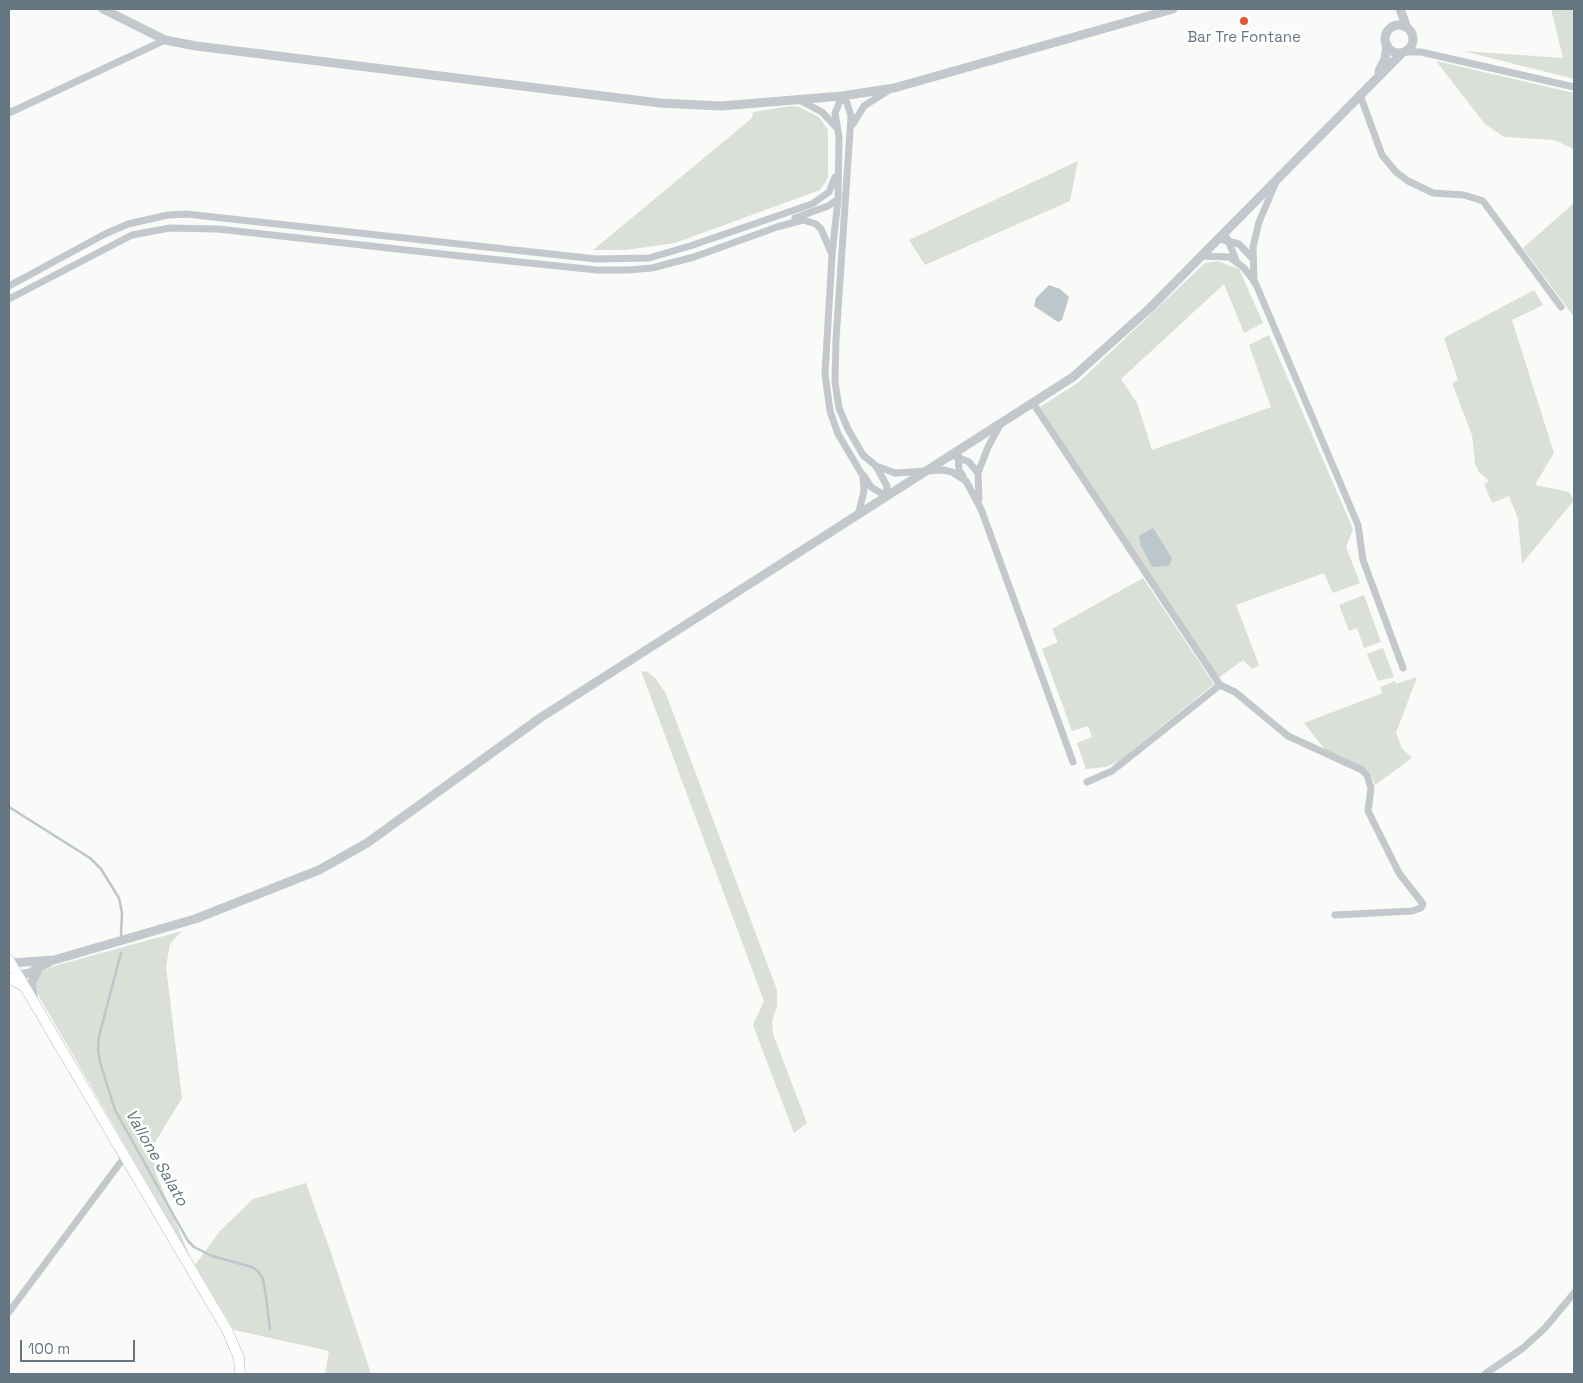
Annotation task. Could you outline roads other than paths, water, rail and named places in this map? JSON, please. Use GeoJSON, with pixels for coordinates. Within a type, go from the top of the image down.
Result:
{"type":"FeatureCollection","features":[{"type":"Feature","properties":{"kind":"main road"},"geometry":{"type":"LineString","coordinates":[[12,961],[12,976],[30,993],[227,1330],[239,1358],[240,1374]]}},
{"type":"Feature","properties":{"kind":"street"},"geometry":{"type":"LineString","coordinates":[[103,9],[165,40],[397,72],[660,103],[722,106],[842,96],[894,88],[1173,9]]}},
{"type":"Feature","properties":{"kind":"street"},"geometry":{"type":"LineString","coordinates":[[1392,28],[1395,9]]}},
{"type":"Feature","properties":{"kind":"street"},"geometry":{"type":"LineString","coordinates":[[12,976],[38,968],[54,960],[195,919],[340,860],[367,843],[540,718],[924,471],[956,454],[1073,376],[1098,356],[1201,256],[1224,237],[1376,78],[1411,47],[1412,33],[1407,28],[1400,9]]}},
{"type":"Feature","properties":{"kind":"street"},"geometry":{"type":"LineString","coordinates":[[1376,78],[1385,59],[1386,34],[1398,25],[1407,28]]}},
{"type":"Feature","properties":{"kind":"street"},"geometry":{"type":"LineString","coordinates":[[9,113],[165,40]]}},
{"type":"Feature","properties":{"kind":"street"},"geometry":{"type":"LineString","coordinates":[[1387,46],[1393,52],[1421,52],[1574,87]]}},
{"type":"Feature","properties":{"kind":"street"},"geometry":{"type":"LineString","coordinates":[[850,132],[864,106],[894,88]]}},
{"type":"Feature","properties":{"kind":"street"},"geometry":{"type":"LineString","coordinates":[[1360,95],[1382,155],[1396,172],[1408,182],[1434,193],[1470,196],[1483,201],[1561,307]]}},
{"type":"Feature","properties":{"kind":"street"},"geometry":{"type":"LineString","coordinates":[[842,96],[835,113],[839,137],[838,199],[832,254],[824,374],[826,393],[838,434],[871,488],[886,496]]}},
{"type":"Feature","properties":{"kind":"street"},"geometry":{"type":"LineString","coordinates":[[842,96],[850,110],[850,132],[835,382],[839,408],[848,429],[863,455],[876,466],[888,486],[886,496]]}},
{"type":"Feature","properties":{"kind":"street"},"geometry":{"type":"LineString","coordinates":[[801,100],[822,112],[836,128]]}},
{"type":"Feature","properties":{"kind":"street"},"geometry":{"type":"LineString","coordinates":[[812,204],[829,192],[837,169]]}},
{"type":"Feature","properties":{"kind":"street"},"geometry":{"type":"LineString","coordinates":[[9,299],[132,235],[170,228],[218,229],[597,270],[652,268],[694,257],[828,206],[838,199],[843,190],[847,175]]}},
{"type":"Feature","properties":{"kind":"street"},"geometry":{"type":"LineString","coordinates":[[1254,282],[1253,247],[1259,222],[1277,180]]}},
{"type":"Feature","properties":{"kind":"street"},"geometry":{"type":"LineString","coordinates":[[9,286],[105,234],[128,224],[168,215],[218,216],[596,259],[627,260],[649,258],[690,246],[831,198],[838,199],[842,205],[843,227]]}},
{"type":"Feature","properties":{"kind":"street"},"geometry":{"type":"LineString","coordinates":[[777,227],[803,220],[816,224],[825,236],[832,254]]}},
{"type":"Feature","properties":{"kind":"street"},"geometry":{"type":"LineString","coordinates":[[1224,237],[1239,244],[1253,259]]}},
{"type":"Feature","properties":{"kind":"street"},"geometry":{"type":"LineString","coordinates":[[1224,237],[1236,261],[1254,282],[1358,524],[1363,560],[1403,668]]}},
{"type":"Feature","properties":{"kind":"street"},"geometry":{"type":"LineString","coordinates":[[1201,256],[1220,255],[1236,261]]}},
{"type":"Feature","properties":{"kind":"street"},"geometry":{"type":"LineString","coordinates":[[1033,403],[1220,685],[1235,692],[1288,736],[1362,770],[1370,780],[1371,788],[1368,810],[1399,873],[1423,904],[1421,908],[1412,911],[1335,915]]}},
{"type":"Feature","properties":{"kind":"street"},"geometry":{"type":"LineString","coordinates":[[981,509],[978,473],[988,447],[1000,424]]}},
{"type":"Feature","properties":{"kind":"street"},"geometry":{"type":"LineString","coordinates":[[956,454],[969,462],[978,473]]}},
{"type":"Feature","properties":{"kind":"street"},"geometry":{"type":"LineString","coordinates":[[956,454],[959,470],[981,509],[1073,762]]}},
{"type":"Feature","properties":{"kind":"street"},"geometry":{"type":"LineString","coordinates":[[876,466],[895,473],[952,472],[966,481]]}},
{"type":"Feature","properties":{"kind":"street"},"geometry":{"type":"LineString","coordinates":[[858,515],[864,491],[863,476]]}},
{"type":"Feature","properties":{"kind":"street"},"geometry":{"type":"LineString","coordinates":[[1087,782],[1112,771],[1220,685]]}},
{"type":"Feature","properties":{"kind":"street"},"geometry":{"type":"LineString","coordinates":[[12,961],[54,960]]}},
{"type":"Feature","properties":{"kind":"street"},"geometry":{"type":"LineString","coordinates":[[30,993],[38,968]]}},
{"type":"Feature","properties":{"kind":"street"},"geometry":{"type":"LineString","coordinates":[[9,1312],[126,1155]]}},
{"type":"Feature","properties":{"kind":"street"},"geometry":{"type":"LineString","coordinates":[[1485,1374],[1530,1342],[1545,1328],[1574,1293]]}},
{"type":"Feature","properties":{"kind":"waterway","name":"Vallone Salato"},"geometry":{"type":"LineString","coordinates":[[9,807],[90,858],[101,869],[119,898],[122,913],[121,936]]}},
{"type":"Feature","properties":{"kind":"waterway","name":"Vallone Salato"},"geometry":{"type":"LineString","coordinates":[[121,953],[99,1036],[98,1049],[100,1062],[115,1110],[188,1241],[194,1247],[212,1256],[252,1267],[258,1271],[263,1279],[270,1329]]}},
{"type":"Feature","properties":{"kind":"place","name":"Bar Tre Fontane"},"geometry":{"type":"Point","coordinates":[1244,21]}}]}
